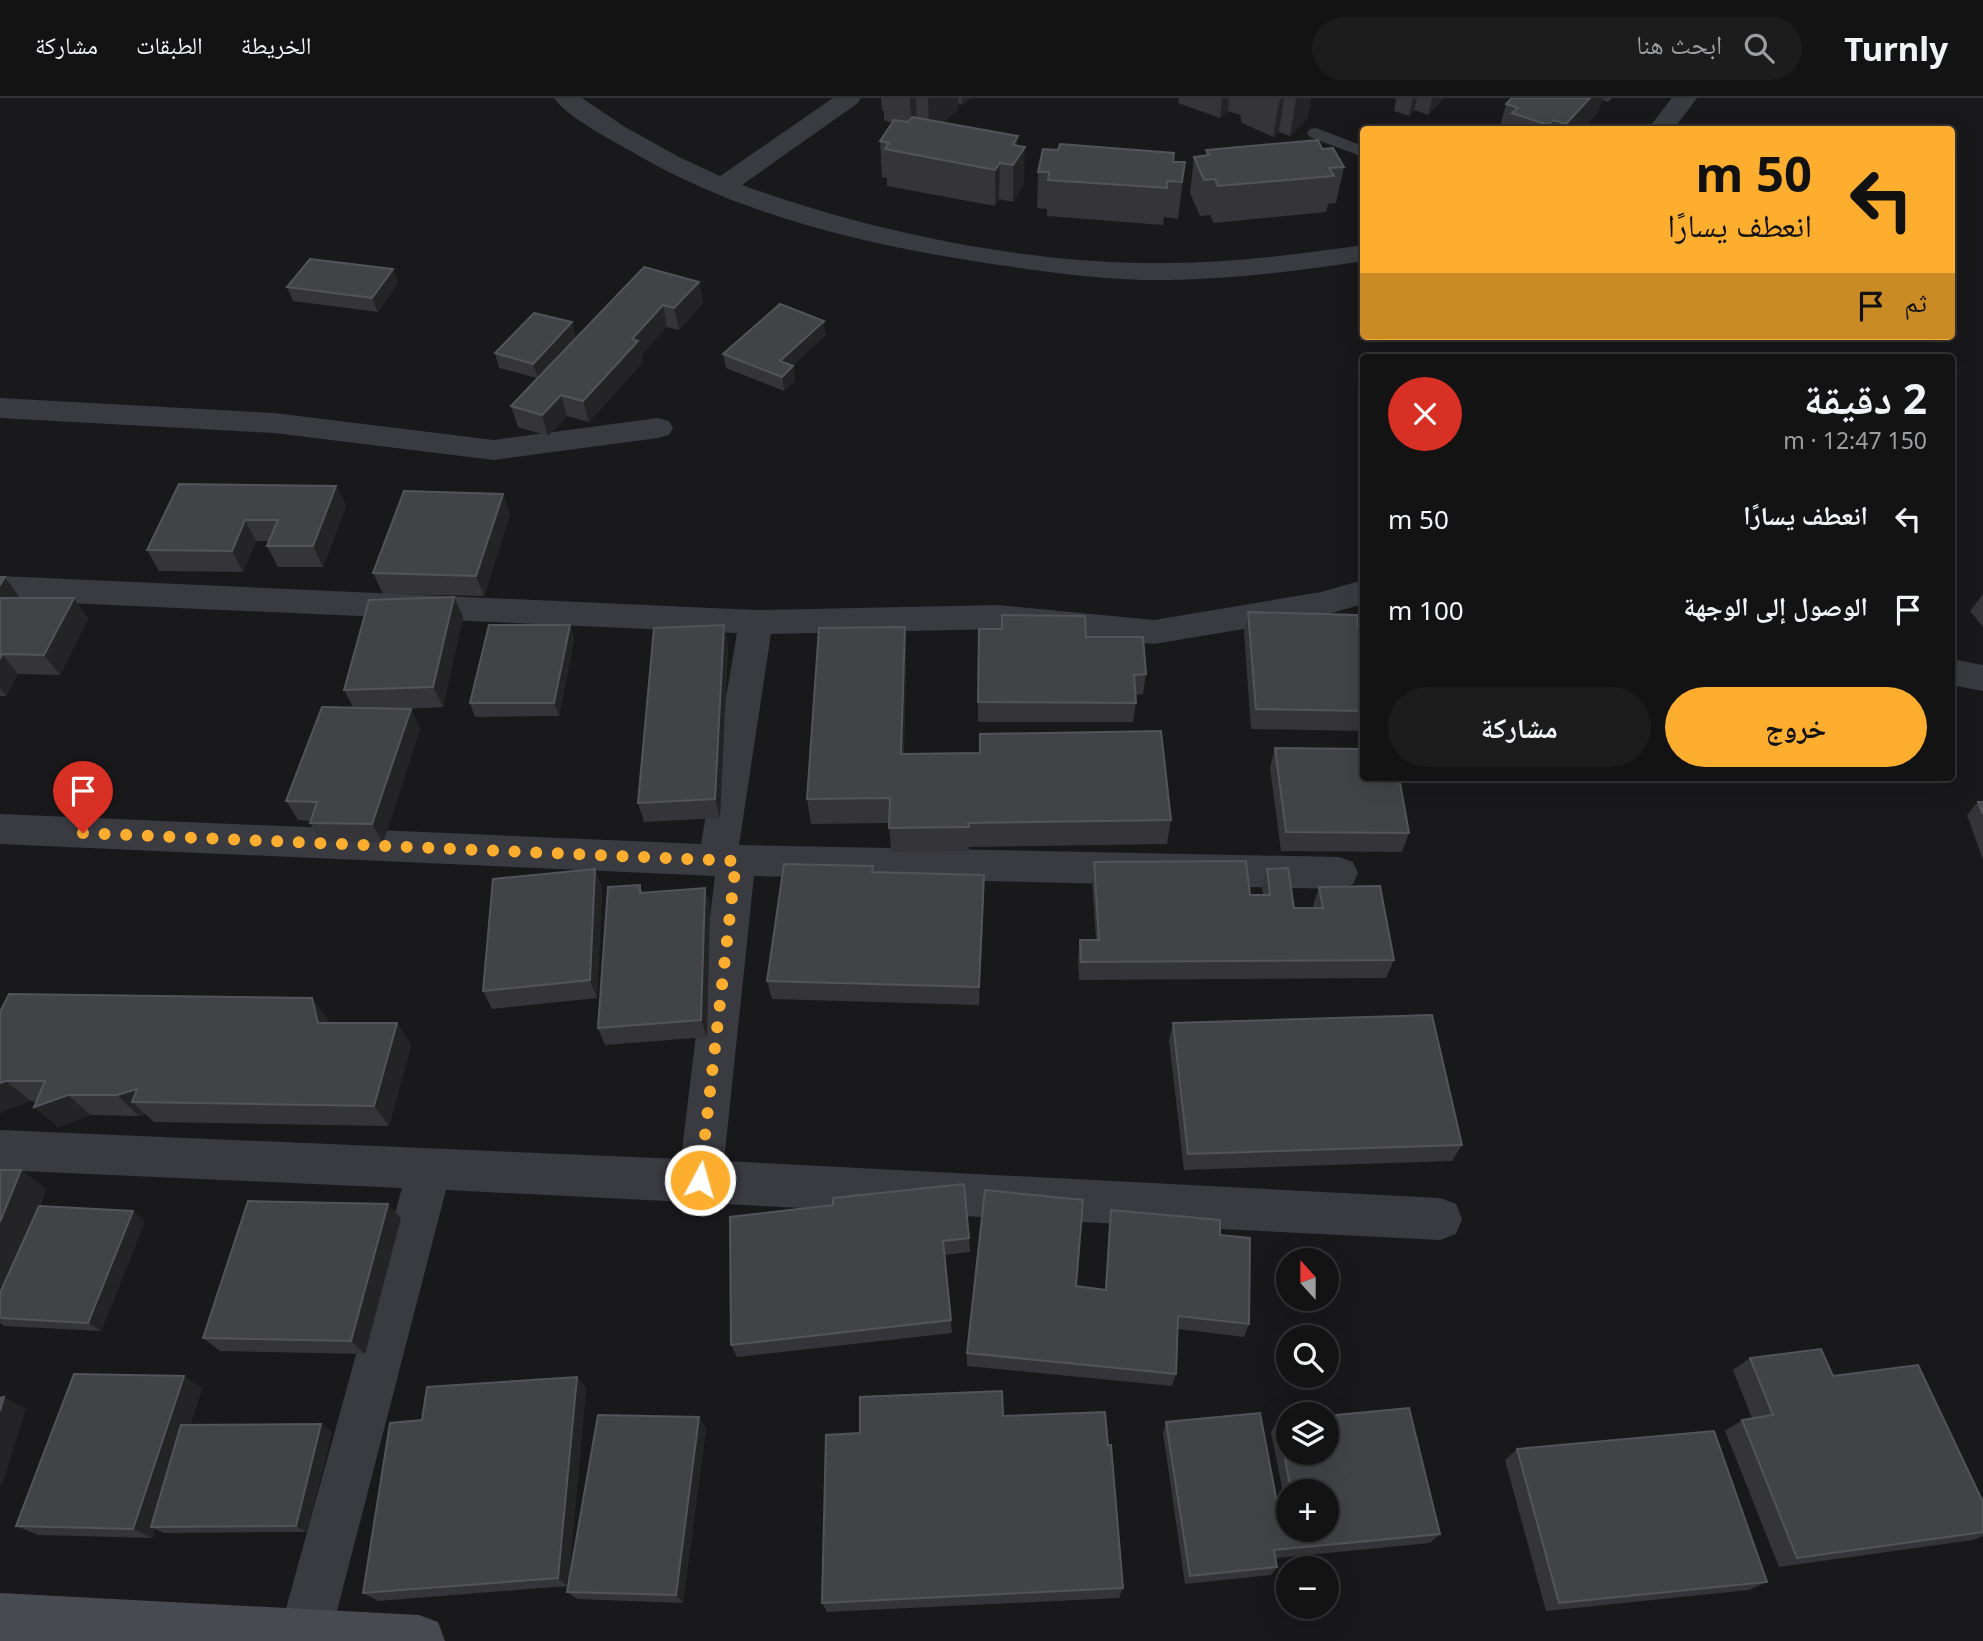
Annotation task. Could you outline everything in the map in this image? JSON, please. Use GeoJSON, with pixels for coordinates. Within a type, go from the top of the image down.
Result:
{"type":"FeatureCollection","features":[{"type":"Feature","properties":{"kind":"street"},"geometry":{"type":"LineString","coordinates":[[566,98],[648,152],[781,209],[856,232],[958,252],[1070,266],[1187,271],[1309,261],[1360,253]]}},
{"type":"Feature","properties":{"kind":"street"},"geometry":{"type":"LineString","coordinates":[[723,186],[849,98]]}},
{"type":"Feature","properties":{"kind":"street"},"geometry":{"type":"LineString","coordinates":[[1662,126],[1685,98]]}},
{"type":"Feature","properties":{"kind":"street"},"geometry":{"type":"LineString","coordinates":[[0,408],[274,423],[494,450],[658,428]]}},
{"type":"Feature","properties":{"kind":"street"},"geometry":{"type":"LineString","coordinates":[[0,588],[756,622],[998,617],[1154,632],[1321,604],[1360,593]]}},
{"type":"Feature","properties":{"kind":"street"},"geometry":{"type":"LineString","coordinates":[[700,1180],[726,861],[756,622]]}},
{"type":"Feature","properties":{"kind":"street"},"geometry":{"type":"LineString","coordinates":[[1955,673],[1983,678]]}},
{"type":"Feature","properties":{"kind":"street"},"geometry":{"type":"LineString","coordinates":[[0,829],[726,861],[1339,873]]}},
{"type":"Feature","properties":{"kind":"street"},"geometry":{"type":"LineString","coordinates":[[0,1150],[430,1167],[1440,1219]]}},
{"type":"Feature","properties":{"kind":"street"},"geometry":{"type":"LineString","coordinates":[[305,1634],[430,1167]]}},
{"type":"Feature","properties":{"kind":"street"},"geometry":{"type":"LineString","coordinates":[[0,1619],[419,1641]]}},
{"type":"Feature","properties":{"kind":"lane"},"geometry":{"type":"LineString","coordinates":[[1316,133],[1360,151]]}},
{"type":"Feature","properties":{"kind":"building"},"geometry":{"type":"Polygon","coordinates":[[[1512,98],[1590,98],[1566,124],[1554,120],[1548,125],[1512,113],[1518,108],[1506,104],[1512,98]]]}},
{"type":"Feature","properties":{"kind":"building"},"geometry":{"type":"Polygon","coordinates":[[[912,117],[1018,136],[1013,145],[1025,147],[1013,165],[1000,163],[995,170],[885,149],[889,143],[880,141],[894,120],[908,122],[912,117]]]}},
{"type":"Feature","properties":{"kind":"building"},"geometry":{"type":"Polygon","coordinates":[[[1318,140],[1322,149],[1333,148],[1344,167],[1329,168],[1334,176],[1218,186],[1215,179],[1204,180],[1194,157],[1209,155],[1206,150],[1318,140]]]}},
{"type":"Feature","properties":{"kind":"building"},"geometry":{"type":"Polygon","coordinates":[[[1060,144],[1174,153],[1173,162],[1185,162],[1182,182],[1167,181],[1167,188],[1048,180],[1049,172],[1038,172],[1043,149],[1058,150],[1060,144]]]}},
{"type":"Feature","properties":{"kind":"building"},"geometry":{"type":"Polygon","coordinates":[[[310,259],[393,269],[372,298],[287,287],[310,259]]]}},
{"type":"Feature","properties":{"kind":"building"},"geometry":{"type":"Polygon","coordinates":[[[644,267],[699,282],[674,308],[663,305],[632,339],[638,341],[583,401],[561,395],[542,415],[511,406],[644,267]]]}},
{"type":"Feature","properties":{"kind":"building"},"geometry":{"type":"Polygon","coordinates":[[[780,304],[824,321],[780,361],[793,366],[782,377],[723,354],[780,304]]]}},
{"type":"Feature","properties":{"kind":"building"},"geometry":{"type":"Polygon","coordinates":[[[534,313],[572,322],[533,364],[495,353],[534,313]]]}},
{"type":"Feature","properties":{"kind":"building"},"geometry":{"type":"Polygon","coordinates":[[[179,484],[336,486],[313,546],[267,546],[278,520],[245,520],[232,551],[147,550],[179,484]]]}},
{"type":"Feature","properties":{"kind":"building"},"geometry":{"type":"Polygon","coordinates":[[[404,491],[503,494],[476,576],[373,573],[404,491]]]}},
{"type":"Feature","properties":{"kind":"building"},"geometry":{"type":"Polygon","coordinates":[[[454,597],[433,687],[344,690],[369,600],[454,597]]]}},
{"type":"Feature","properties":{"kind":"building"},"geometry":{"type":"Polygon","coordinates":[[[0,598],[74,598],[44,655],[2,654],[0,659],[0,598]]]}},
{"type":"Feature","properties":{"kind":"building"},"geometry":{"type":"Polygon","coordinates":[[[1248,612],[1357,615],[1360,640],[1360,711],[1256,709],[1248,612]]]}},
{"type":"Feature","properties":{"kind":"building"},"geometry":{"type":"Polygon","coordinates":[[[1002,615],[1085,616],[1086,637],[1143,637],[1146,674],[1134,675],[1136,703],[978,702],[979,629],[1002,629],[1002,615]]]}},
{"type":"Feature","properties":{"kind":"building"},"geometry":{"type":"Polygon","coordinates":[[[489,625],[570,625],[554,703],[470,703],[489,625]]]}},
{"type":"Feature","properties":{"kind":"building"},"geometry":{"type":"Polygon","coordinates":[[[724,625],[715,799],[638,803],[654,628],[724,625]]]}},
{"type":"Feature","properties":{"kind":"building"},"geometry":{"type":"Polygon","coordinates":[[[905,627],[901,754],[980,753],[980,734],[1161,731],[1171,820],[968,823],[969,827],[889,828],[890,798],[807,799],[819,628],[905,627]]]}},
{"type":"Feature","properties":{"kind":"building"},"geometry":{"type":"Polygon","coordinates":[[[322,707],[411,709],[372,824],[310,823],[317,802],[286,801],[322,707]]]}},
{"type":"Feature","properties":{"kind":"building"},"geometry":{"type":"Polygon","coordinates":[[[1275,748],[1360,749],[1360,781],[1400,781],[1409,833],[1286,832],[1275,748]]]}},
{"type":"Feature","properties":{"kind":"building"},"geometry":{"type":"Polygon","coordinates":[[[1246,861],[1250,895],[1270,895],[1267,869],[1288,868],[1294,908],[1323,908],[1319,887],[1380,886],[1394,960],[1081,962],[1080,940],[1099,940],[1094,862],[1246,861]]]}},
{"type":"Feature","properties":{"kind":"building"},"geometry":{"type":"Polygon","coordinates":[[[784,864],[873,866],[872,872],[984,875],[979,987],[767,981],[784,864]]]}},
{"type":"Feature","properties":{"kind":"building"},"geometry":{"type":"Polygon","coordinates":[[[595,869],[590,980],[483,991],[493,879],[595,869]]]}},
{"type":"Feature","properties":{"kind":"building"},"geometry":{"type":"Polygon","coordinates":[[[640,885],[640,893],[705,888],[701,1020],[598,1028],[608,887],[640,885]]]}},
{"type":"Feature","properties":{"kind":"building"},"geometry":{"type":"Polygon","coordinates":[[[9,994],[312,998],[318,1023],[397,1023],[374,1106],[132,1102],[137,1089],[117,1095],[68,1095],[34,1107],[45,1081],[0,1083],[0,1012],[9,994]]]}},
{"type":"Feature","properties":{"kind":"building"},"geometry":{"type":"Polygon","coordinates":[[[1432,1015],[1462,1145],[1188,1154],[1173,1023],[1432,1015]]]}},
{"type":"Feature","properties":{"kind":"building"},"geometry":{"type":"Polygon","coordinates":[[[0,1170],[21,1170],[0,1222],[0,1170]]]}},
{"type":"Feature","properties":{"kind":"building"},"geometry":{"type":"Polygon","coordinates":[[[964,1184],[969,1238],[943,1241],[951,1320],[731,1345],[730,1217],[833,1205],[833,1198],[964,1184]]]}},
{"type":"Feature","properties":{"kind":"building"},"geometry":{"type":"Polygon","coordinates":[[[985,1190],[1083,1200],[1076,1286],[1106,1290],[1111,1210],[1220,1220],[1220,1235],[1250,1238],[1249,1324],[1178,1316],[1176,1374],[967,1353],[985,1190]]]}},
{"type":"Feature","properties":{"kind":"building"},"geometry":{"type":"Polygon","coordinates":[[[248,1201],[388,1204],[351,1341],[203,1338],[248,1201]]]}},
{"type":"Feature","properties":{"kind":"building"},"geometry":{"type":"Polygon","coordinates":[[[39,1206],[133,1211],[88,1323],[0,1318],[0,1293],[39,1206]]]}},
{"type":"Feature","properties":{"kind":"building"},"geometry":{"type":"Polygon","coordinates":[[[1821,1349],[1833,1376],[1918,1365],[1983,1502],[1983,1532],[1797,1558],[1742,1420],[1773,1415],[1750,1358],[1821,1349]]]}},
{"type":"Feature","properties":{"kind":"building"},"geometry":{"type":"Polygon","coordinates":[[[74,1374],[184,1376],[133,1529],[16,1526],[74,1374]]]}},
{"type":"Feature","properties":{"kind":"building"},"geometry":{"type":"Polygon","coordinates":[[[577,1377],[558,1578],[363,1593],[390,1423],[422,1420],[427,1387],[577,1377]]]}},
{"type":"Feature","properties":{"kind":"building"},"geometry":{"type":"Polygon","coordinates":[[[1002,1391],[1003,1416],[1105,1412],[1108,1445],[1111,1445],[1123,1588],[822,1603],[826,1435],[860,1433],[860,1397],[1002,1391]]]}},
{"type":"Feature","properties":{"kind":"building"},"geometry":{"type":"Polygon","coordinates":[[[1409,1408],[1440,1534],[1274,1550],[1276,1567],[1190,1576],[1166,1422],[1260,1413],[1276,1497],[1276,1542],[1339,1542],[1339,1479],[1289,1479],[1286,1465],[1339,1465],[1339,1415],[1409,1408]]]}},
{"type":"Feature","properties":{"kind":"building"},"geometry":{"type":"Polygon","coordinates":[[[598,1415],[699,1417],[676,1595],[567,1592],[598,1415]]]}},
{"type":"Feature","properties":{"kind":"building"},"geometry":{"type":"Polygon","coordinates":[[[321,1424],[296,1526],[151,1527],[181,1425],[321,1424]]]}},
{"type":"Feature","properties":{"kind":"building"},"geometry":{"type":"Polygon","coordinates":[[[1714,1431],[1767,1582],[1559,1603],[1517,1449],[1714,1431]]]}},
{"type":"Feature","properties":{"kind":"route"},"geometry":{"type":"LineString","coordinates":[[83,833],[736,861],[700,1180]]}}]}
